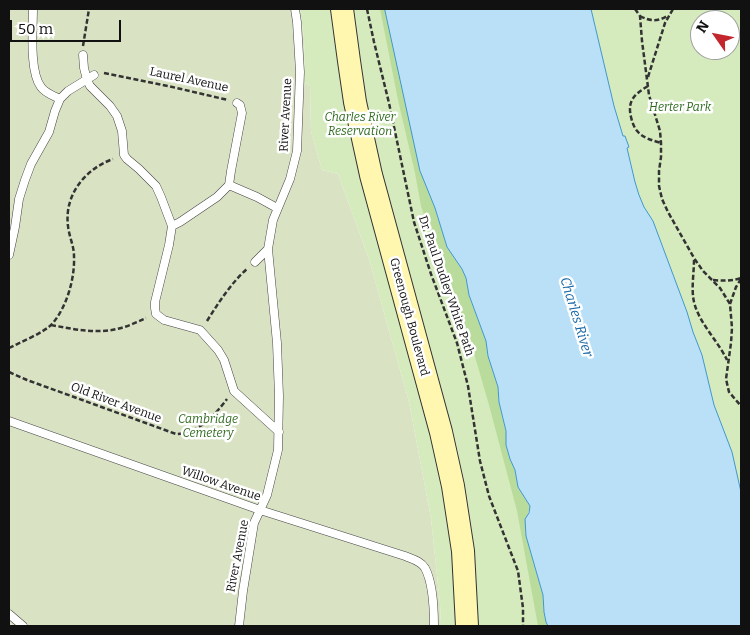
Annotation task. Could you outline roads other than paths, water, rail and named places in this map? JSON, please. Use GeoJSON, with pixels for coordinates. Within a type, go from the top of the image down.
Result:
{"type":"FeatureCollection","features":[{"type":"Feature","properties":{"kind":"main road","name":"Greenough Boulevard"},"geometry":{"type":"LineString","coordinates":[[342,9],[352,82],[371,176],[441,432],[449,468],[461,535],[468,626]]}},
{"type":"Feature","properties":{"kind":"lane"},"geometry":{"type":"LineString","coordinates":[[33,9],[33,61],[37,79],[44,90],[60,100]]}},
{"type":"Feature","properties":{"kind":"lane","name":"River Avenue"},"geometry":{"type":"LineString","coordinates":[[239,626],[242,591],[254,523],[267,495],[278,450],[277,343],[268,249],[272,220],[290,179],[297,151],[300,72],[297,22],[294,9]]}},
{"type":"Feature","properties":{"kind":"lane"},"geometry":{"type":"LineString","coordinates":[[83,55],[84,68],[90,86],[117,116],[122,131],[124,155],[156,186],[172,226],[155,302],[156,314],[164,320],[200,330],[218,350],[224,360],[234,391],[279,432]]}},
{"type":"Feature","properties":{"kind":"lane"},"geometry":{"type":"LineString","coordinates":[[9,255],[16,227],[19,199],[25,180],[49,132],[60,100],[68,91],[94,75]]}},
{"type":"Feature","properties":{"kind":"lane","name":"Laurel Avenue"},"geometry":{"type":"LineString","coordinates":[[229,185],[242,113],[240,105],[237,103]]}},
{"type":"Feature","properties":{"kind":"lane"},"geometry":{"type":"LineString","coordinates":[[172,226],[217,197],[229,185],[277,208]]}},
{"type":"Feature","properties":{"kind":"lane"},"geometry":{"type":"LineString","coordinates":[[255,262],[268,249]]}},
{"type":"Feature","properties":{"kind":"lane","name":"Willow Avenue"},"geometry":{"type":"LineString","coordinates":[[9,421],[260,510],[405,556],[418,562],[425,568],[430,584],[434,626]]}},
{"type":"Feature","properties":{"kind":"lane"},"geometry":{"type":"LineString","coordinates":[[10,619],[22,626]]}},
{"type":"Feature","properties":{"kind":"water","name":"Charles River"},"geometry":{"type":"Polygon","coordinates":[[[385,9],[591,9],[614,106],[623,136],[625,136],[629,147],[627,148],[639,195],[653,221],[687,312],[702,355],[714,405],[732,452],[741,492],[741,626],[548,626],[544,612],[543,595],[526,536],[525,519],[529,513],[530,506],[518,487],[515,470],[506,445],[506,431],[499,402],[498,387],[488,356],[486,341],[469,295],[466,278],[447,247],[435,208],[420,171],[385,9]]]}},
{"type":"Feature","properties":{"kind":"park label","name":"Herter Park"},"geometry":{"type":"Point","coordinates":[680,108]}},
{"type":"Feature","properties":{"kind":"park label","name":"Charles River Reservation"},"geometry":{"type":"Point","coordinates":[360,125]}},
{"type":"Feature","properties":{"kind":"park label","name":"Cambridge Cemetery"},"geometry":{"type":"Point","coordinates":[208,427]}}]}
